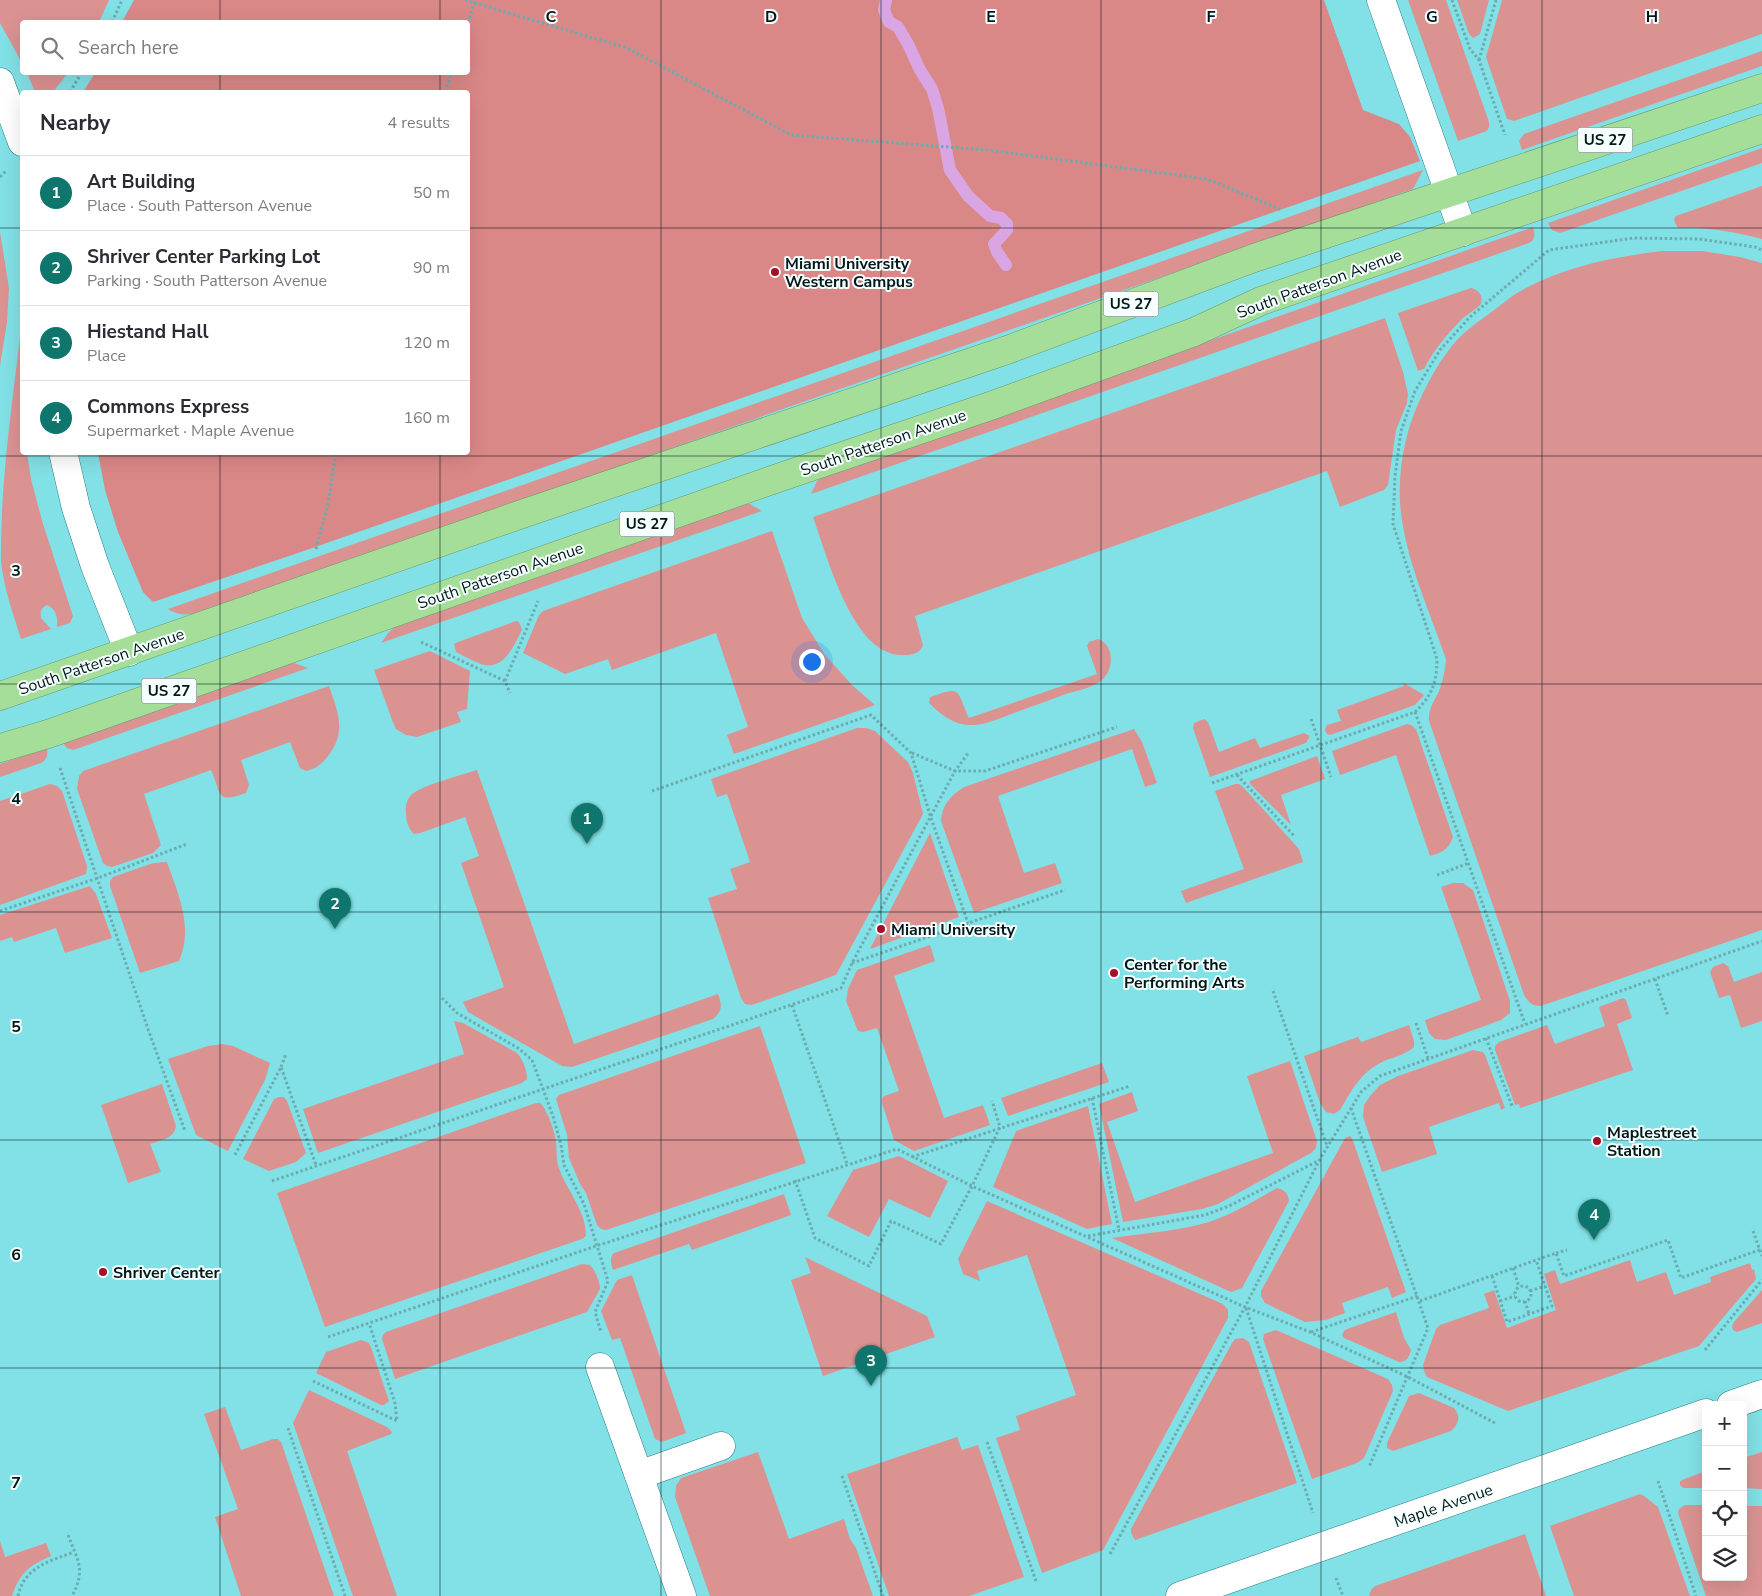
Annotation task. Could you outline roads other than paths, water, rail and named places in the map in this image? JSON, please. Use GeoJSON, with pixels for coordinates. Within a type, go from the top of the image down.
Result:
{"type":"FeatureCollection","features":[{"type":"Feature","properties":{"kind":"highway","name":"South Patterson Avenue"},"geometry":{"type":"LineString","coordinates":[[0,696],[513,517],[1007,350],[1254,258],[1762,88]]}},
{"type":"Feature","properties":{"kind":"highway","name":"South Patterson Avenue"},"geometry":{"type":"LineString","coordinates":[[0,748],[48,734],[774,479],[993,405],[1194,332],[1261,300],[1762,129]]}},
{"type":"Feature","properties":{"kind":"street"},"geometry":{"type":"LineString","coordinates":[[1380,0],[1464,232]]}},
{"type":"Feature","properties":{"kind":"street"},"geometry":{"type":"LineString","coordinates":[[0,82],[20,137]]}},
{"type":"Feature","properties":{"kind":"street"},"geometry":{"type":"LineString","coordinates":[[64,455],[76,508],[95,566],[129,652]]}},
{"type":"Feature","properties":{"kind":"street"},"geometry":{"type":"LineString","coordinates":[[600,1367],[682,1596]]}},
{"type":"Feature","properties":{"kind":"street"},"geometry":{"type":"LineString","coordinates":[[1742,1401],[1762,1394]]}},
{"type":"Feature","properties":{"kind":"street","name":"Maple Avenue"},"geometry":{"type":"LineString","coordinates":[[1180,1596],[1702,1415]]}},
{"type":"Feature","properties":{"kind":"street"},"geometry":{"type":"LineString","coordinates":[[638,1475],[720,1446]]}},
{"type":"Feature","properties":{"kind":"waterway"},"geometry":{"type":"LineString","coordinates":[[886,0],[884,10],[889,22],[898,27],[932,89],[938,108],[950,170],[968,196],[990,216],[1001,218],[1007,224],[1007,230],[994,244],[1006,265]]}},
{"type":"Feature","properties":{"kind":"place","name":"Miami University Western Campus"},"geometry":{"type":"Point","coordinates":[775,272]}},
{"type":"Feature","properties":{"kind":"place","name":"Art Building"},"geometry":{"type":"Point","coordinates":[587,844]}},
{"type":"Feature","properties":{"kind":"place","name":"Shriver Center Parking Lot"},"geometry":{"type":"Point","coordinates":[335,929]}},
{"type":"Feature","properties":{"kind":"place","name":"Miami University"},"geometry":{"type":"Point","coordinates":[881,929]}},
{"type":"Feature","properties":{"kind":"place","name":"Center for the Performing Arts"},"geometry":{"type":"Point","coordinates":[1114,973]}},
{"type":"Feature","properties":{"kind":"place","name":"Maplestreet Station"},"geometry":{"type":"Point","coordinates":[1597,1141]}},
{"type":"Feature","properties":{"kind":"place","name":"Commons Express"},"geometry":{"type":"Point","coordinates":[1594,1240]}},
{"type":"Feature","properties":{"kind":"place","name":"Shriver Center"},"geometry":{"type":"Point","coordinates":[103,1272]}},
{"type":"Feature","properties":{"kind":"place","name":"Hiestand Hall"},"geometry":{"type":"Point","coordinates":[871,1386]}}]}
